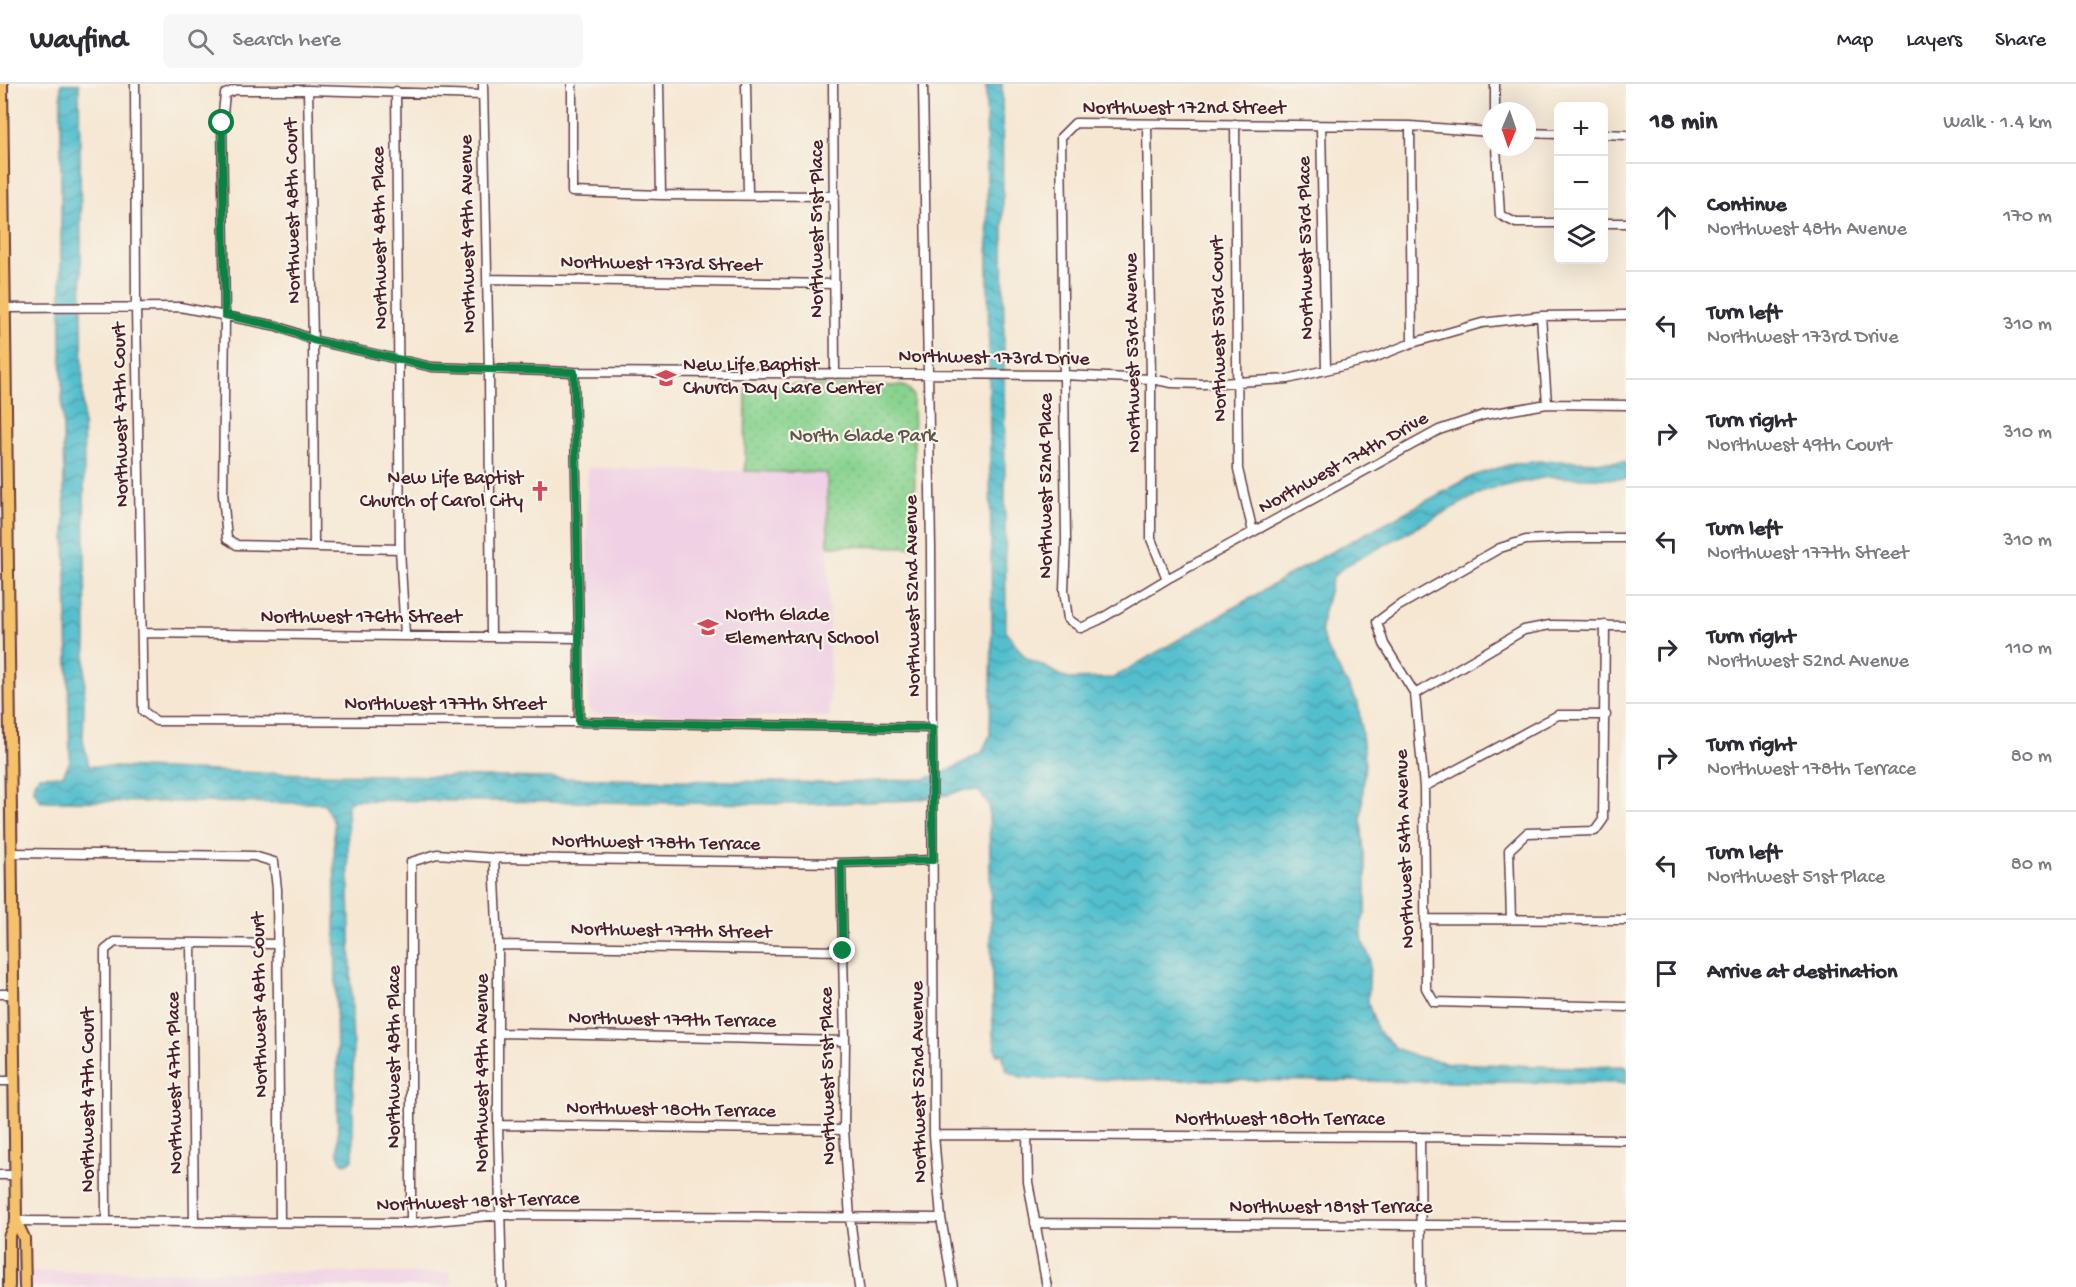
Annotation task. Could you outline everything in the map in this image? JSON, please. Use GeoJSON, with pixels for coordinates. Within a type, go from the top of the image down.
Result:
{"type":"FeatureCollection","features":[{"type":"Feature","properties":{"kind":"main road"},"geometry":{"type":"LineString","coordinates":[[2,84],[5,763],[12,810],[16,1221],[24,1238],[25,1287]]}},
{"type":"Feature","properties":{"kind":"main road"},"geometry":{"type":"LineString","coordinates":[[9,1287],[9,1237],[16,1221]]}},
{"type":"Feature","properties":{"kind":"street","name":"Northwest 47th Court"},"geometry":{"type":"LineString","coordinates":[[135,84],[136,308],[143,711],[156,721],[174,721]]}},
{"type":"Feature","properties":{"kind":"street","name":"Northwest 49th Avenue"},"geometry":{"type":"LineString","coordinates":[[483,84],[489,369],[491,636]]}},
{"type":"Feature","properties":{"kind":"street"},"geometry":{"type":"LineString","coordinates":[[572,84],[572,192],[835,196]]}},
{"type":"Feature","properties":{"kind":"street"},"geometry":{"type":"LineString","coordinates":[[659,84],[661,195]]}},
{"type":"Feature","properties":{"kind":"street"},"geometry":{"type":"LineString","coordinates":[[746,84],[748,195]]}},
{"type":"Feature","properties":{"kind":"street","name":"Northwest 51st Place"},"geometry":{"type":"LineString","coordinates":[[833,84],[835,374]]}},
{"type":"Feature","properties":{"kind":"street","name":"Northwest 52nd Avenue"},"geometry":{"type":"LineString","coordinates":[[923,84],[932,728],[934,1135],[941,1218],[953,1287]]}},
{"type":"Feature","properties":{"kind":"street"},"geometry":{"type":"LineString","coordinates":[[1495,84],[1495,102]]}},
{"type":"Feature","properties":{"kind":"street"},"geometry":{"type":"LineString","coordinates":[[400,549],[237,546],[227,539],[223,494],[225,315],[222,123],[225,94],[235,90],[308,90],[483,95]]}},
{"type":"Feature","properties":{"kind":"street","name":"Northwest 48th Court"},"geometry":{"type":"LineString","coordinates":[[308,90],[314,547]]}},
{"type":"Feature","properties":{"kind":"street","name":"Northwest 48th Place"},"geometry":{"type":"LineString","coordinates":[[396,91],[400,549],[405,636]]}},
{"type":"Feature","properties":{"kind":"street","name":"Northwest 172nd Street"},"geometry":{"type":"LineString","coordinates":[[1061,137],[1075,123],[1410,126],[1482,131]]}},
{"type":"Feature","properties":{"kind":"street","name":"Northwest 53rd Avenue"},"geometry":{"type":"LineString","coordinates":[[1147,124],[1151,539],[1167,579]]}},
{"type":"Feature","properties":{"kind":"street","name":"Northwest 53rd Court"},"geometry":{"type":"LineString","coordinates":[[1235,124],[1238,469],[1252,532]]}},
{"type":"Feature","properties":{"kind":"street","name":"Northwest 53rd Place"},"geometry":{"type":"LineString","coordinates":[[1321,126],[1326,369]]}},
{"type":"Feature","properties":{"kind":"street"},"geometry":{"type":"LineString","coordinates":[[1410,126],[1412,343]]}},
{"type":"Feature","properties":{"kind":"street"},"geometry":{"type":"LineString","coordinates":[[1536,133],[1554,134]]}},
{"type":"Feature","properties":{"kind":"street"},"geometry":{"type":"LineString","coordinates":[[1608,134],[1626,135]]}},
{"type":"Feature","properties":{"kind":"street","name":"Northwest 52nd Place"},"geometry":{"type":"LineString","coordinates":[[1061,137],[1066,540],[1064,590],[1068,619],[1081,628],[1100,620]]}},
{"type":"Feature","properties":{"kind":"street"},"geometry":{"type":"LineString","coordinates":[[1497,156],[1500,214],[1516,223],[1554,223]]}},
{"type":"Feature","properties":{"kind":"street"},"geometry":{"type":"LineString","coordinates":[[1608,223],[1626,223]]}},
{"type":"Feature","properties":{"kind":"street","name":"Northwest 173rd Street"},"geometry":{"type":"LineString","coordinates":[[487,279],[834,284]]}},
{"type":"Feature","properties":{"kind":"street","name":"Northwest 173rd Drive"},"geometry":{"type":"LineString","coordinates":[[3,308],[180,308],[277,326],[313,340],[432,367],[574,372],[1063,375],[1203,384],[1288,379],[1371,359],[1412,343],[1482,323],[1541,316],[1626,315]]}},
{"type":"Feature","properties":{"kind":"street"},"geometry":{"type":"LineString","coordinates":[[1541,316],[1547,405]]}},
{"type":"Feature","properties":{"kind":"street"},"geometry":{"type":"LineString","coordinates":[[574,372],[579,722]]}},
{"type":"Feature","properties":{"kind":"street","name":"Northwest 174th Drive"},"geometry":{"type":"LineString","coordinates":[[1100,620],[1167,579],[1439,430],[1484,415],[1547,405],[1626,405]]}},
{"type":"Feature","properties":{"kind":"street","name":"Northwest 54th Avenue"},"geometry":{"type":"LineString","coordinates":[[1626,538],[1526,540],[1500,549],[1397,607],[1377,622],[1384,644],[1415,694],[1424,787],[1426,988],[1434,1002],[1626,1007]]}},
{"type":"Feature","properties":{"kind":"street"},"geometry":{"type":"LineString","coordinates":[[1415,694],[1524,630],[1550,625],[1626,626]]}},
{"type":"Feature","properties":{"kind":"street"},"geometry":{"type":"LineString","coordinates":[[1511,919],[1509,850],[1527,833],[1595,831],[1603,820],[1605,625]]}},
{"type":"Feature","properties":{"kind":"street","name":"Northwest 176th Street"},"geometry":{"type":"LineString","coordinates":[[142,633],[579,638]]}},
{"type":"Feature","properties":{"kind":"street"},"geometry":{"type":"LineString","coordinates":[[1424,787],[1558,715],[1605,716]]}},
{"type":"Feature","properties":{"kind":"street","name":"Northwest 177th Street"},"geometry":{"type":"LineString","coordinates":[[174,721],[579,722],[932,728]]}},
{"type":"Feature","properties":{"kind":"street"},"geometry":{"type":"LineString","coordinates":[[0,811],[12,810]]}},
{"type":"Feature","properties":{"kind":"street","name":"Northwest 48th Court"},"geometry":{"type":"LineString","coordinates":[[12,854],[254,856],[274,862],[277,889],[280,1222]]}},
{"type":"Feature","properties":{"kind":"street","name":"Northwest 178th Terrace"},"geometry":{"type":"LineString","coordinates":[[412,892],[411,862],[437,854],[494,858],[841,863],[933,860]]}},
{"type":"Feature","properties":{"kind":"street","name":"Northwest 49th Avenue"},"geometry":{"type":"LineString","coordinates":[[494,858],[498,945],[498,1125],[502,1287]]}},
{"type":"Feature","properties":{"kind":"street","name":"Northwest 51st Place"},"geometry":{"type":"LineString","coordinates":[[841,863],[845,1041],[844,1130],[850,1218],[860,1287]]}},
{"type":"Feature","properties":{"kind":"street","name":"Northwest 48th Place"},"geometry":{"type":"LineString","coordinates":[[411,1223],[412,892]]}},
{"type":"Feature","properties":{"kind":"street"},"geometry":{"type":"LineString","coordinates":[[1425,919],[1626,920]]}},
{"type":"Feature","properties":{"kind":"street","name":"Northwest 47th Court"},"geometry":{"type":"LineString","coordinates":[[106,1221],[105,950],[115,942],[191,943]]}},
{"type":"Feature","properties":{"kind":"street"},"geometry":{"type":"LineString","coordinates":[[191,943],[277,944]]}},
{"type":"Feature","properties":{"kind":"street","name":"Northwest 47th Place"},"geometry":{"type":"LineString","coordinates":[[191,943],[194,1222]]}},
{"type":"Feature","properties":{"kind":"street","name":"Northwest 179th Street"},"geometry":{"type":"LineString","coordinates":[[498,945],[843,951]]}},
{"type":"Feature","properties":{"kind":"street"},"geometry":{"type":"LineString","coordinates":[[0,994],[14,994]]}},
{"type":"Feature","properties":{"kind":"street","name":"Northwest 179th Terrace"},"geometry":{"type":"LineString","coordinates":[[498,1033],[845,1041]]}},
{"type":"Feature","properties":{"kind":"street"},"geometry":{"type":"LineString","coordinates":[[0,1081],[15,1081]]}},
{"type":"Feature","properties":{"kind":"street","name":"Northwest 180th Terrace"},"geometry":{"type":"LineString","coordinates":[[498,1125],[844,1130]]}},
{"type":"Feature","properties":{"kind":"street","name":"Northwest 180th Terrace"},"geometry":{"type":"LineString","coordinates":[[934,1135],[1626,1140]]}},
{"type":"Feature","properties":{"kind":"street"},"geometry":{"type":"LineString","coordinates":[[1026,1135],[1028,1182],[1047,1287]]}},
{"type":"Feature","properties":{"kind":"street"},"geometry":{"type":"LineString","coordinates":[[1420,1137],[1421,1287]]}},
{"type":"Feature","properties":{"kind":"street"},"geometry":{"type":"LineString","coordinates":[[0,1175],[15,1175]]}},
{"type":"Feature","properties":{"kind":"street","name":"Northwest 181st Terrace"},"geometry":{"type":"LineString","coordinates":[[16,1221],[411,1223],[501,1215],[941,1218]]}},
{"type":"Feature","properties":{"kind":"street","name":"Northwest 181st Terrace"},"geometry":{"type":"LineString","coordinates":[[1035,1223],[1626,1226]]}},
{"type":"Feature","properties":{"kind":"shaded area","name":"North Glade Elementary School"},"geometry":{"type":"Polygon","coordinates":[[[587,468],[827,473],[830,717],[594,714],[590,711],[588,708],[587,468]]]}},
{"type":"Feature","properties":{"kind":"shaded area"},"geometry":{"type":"Polygon","coordinates":[[[0,1271],[451,1273],[451,1287],[0,1287],[0,1271]]]}},
{"type":"Feature","properties":{"kind":"green space","name":"North Glade Park"},"geometry":{"type":"Polygon","coordinates":[[[746,384],[903,386],[909,389],[913,395],[916,547],[828,546],[827,473],[745,471],[746,384]]]}},
{"type":"Feature","properties":{"kind":"water"},"geometry":{"type":"Polygon","coordinates":[[[61,84],[79,84],[86,638],[83,740],[89,766],[263,773],[834,783],[924,779],[948,771],[982,752],[990,735],[992,637],[986,84],[1002,84],[1006,632],[1025,657],[1068,679],[1113,678],[1305,566],[1473,476],[1508,465],[1538,461],[1626,462],[1626,479],[1547,477],[1486,490],[1345,566],[1333,577],[1321,630],[1325,645],[1358,703],[1365,760],[1361,821],[1366,874],[1366,910],[1361,924],[1363,943],[1370,958],[1368,1003],[1377,1030],[1397,1049],[1418,1057],[1449,1063],[1570,1067],[1626,1066],[1626,1083],[1045,1079],[1021,1077],[1007,1071],[1002,1054],[997,1055],[993,1034],[989,805],[979,791],[961,790],[951,794],[914,800],[811,804],[352,800],[347,806],[353,1160],[346,1164],[341,1161],[338,1154],[334,823],[324,803],[41,801],[34,790],[34,782],[39,776],[63,775],[70,761],[61,341],[61,84]]]}},
{"type":"Feature","properties":{"kind":"place","name":"New Life Baptist Church Day Care Center"},"geometry":{"type":"Point","coordinates":[666,378]}},
{"type":"Feature","properties":{"kind":"place","name":"New Life Baptist Church of Carol City"},"geometry":{"type":"Point","coordinates":[540,491]}},
{"type":"Feature","properties":{"kind":"place","name":"North Glade Elementary School"},"geometry":{"type":"Point","coordinates":[708,627]}},
{"type":"Feature","properties":{"kind":"route"},"geometry":{"type":"LineString","coordinates":[[222,123],[225,315],[277,326],[313,340],[432,367],[574,372],[579,722],[932,728],[933,860],[841,863],[843,951]]}}]}
